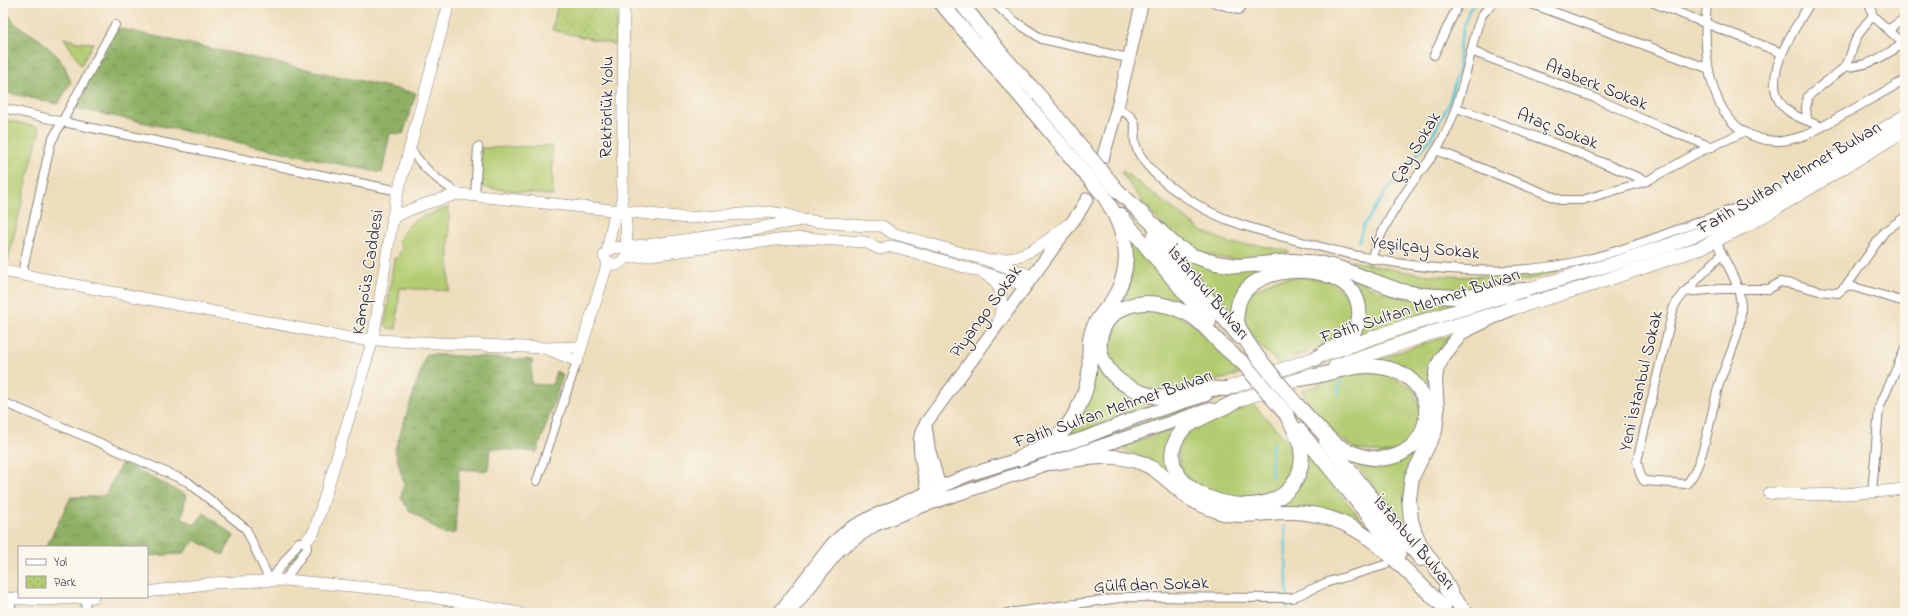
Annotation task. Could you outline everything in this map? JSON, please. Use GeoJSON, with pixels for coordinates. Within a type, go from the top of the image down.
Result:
{"type":"FeatureCollection","features":[{"type":"Feature","properties":{"kind":"highway","name":"İstanbul Bulvarı"},"geometry":{"type":"LineString","coordinates":[[941,3],[1286,414],[1446,610]]}},
{"type":"Feature","properties":{"kind":"highway","name":"İstanbul Bulvarı"},"geometry":{"type":"LineString","coordinates":[[960,3],[1003,56],[1041,98],[1185,274],[1256,355],[1452,595]]}},
{"type":"Feature","properties":{"kind":"highway"},"geometry":{"type":"LineString","coordinates":[[1117,190],[1168,239],[1182,250],[1193,256],[1216,263],[1238,266],[1293,261],[1318,263],[1336,267],[1398,290],[1421,295],[1455,297],[1524,290]]}},
{"type":"Feature","properties":{"kind":"highway"},"geometry":{"type":"LineString","coordinates":[[1019,459],[1056,438],[1073,416],[1085,390],[1089,374],[1091,332],[1095,323],[1111,302],[1122,281],[1126,257],[1123,232],[1114,211],[1104,196]]}},
{"type":"Feature","properties":{"kind":"highway"},"geometry":{"type":"LineString","coordinates":[[1256,355],[1244,338],[1236,319],[1239,301],[1242,294],[1256,280],[1265,276],[1282,272],[1313,272],[1334,277],[1349,287],[1358,300],[1360,312],[1353,332],[1341,343],[1325,351],[1316,359]]}},
{"type":"Feature","properties":{"kind":"highway"},"geometry":{"type":"LineString","coordinates":[[1226,389],[1202,390],[1169,398],[1149,396],[1129,388],[1109,372],[1101,356],[1101,339],[1107,322],[1113,315],[1130,304],[1143,303],[1168,306],[1185,313],[1200,322],[1244,364]]}},
{"type":"Feature","properties":{"kind":"highway"},"geometry":{"type":"LineString","coordinates":[[1466,613],[1452,595],[1444,579],[1421,546],[1415,533],[1411,520],[1409,499],[1412,477],[1435,431],[1437,411],[1435,379],[1443,356],[1462,332],[1513,307]]}},
{"type":"Feature","properties":{"kind":"highway"},"geometry":{"type":"LineString","coordinates":[[1297,405],[1332,440],[1346,450],[1378,458],[1401,454],[1409,449],[1421,435],[1427,418],[1424,398],[1419,388],[1412,381],[1390,370],[1367,366],[1301,378]]}},
{"type":"Feature","properties":{"kind":"highway"},"geometry":{"type":"LineString","coordinates":[[1236,401],[1186,427],[1181,432],[1173,448],[1174,465],[1180,478],[1198,492],[1220,502],[1247,506],[1260,505],[1281,497],[1294,483],[1299,475],[1301,454],[1297,434],[1286,414]]}},
{"type":"Feature","properties":{"kind":"highway"},"geometry":{"type":"LineString","coordinates":[[1051,463],[1098,456],[1135,460],[1152,468],[1191,499],[1204,506],[1228,514],[1247,515],[1291,512],[1328,518],[1359,532],[1386,550],[1446,610]]}},
{"type":"Feature","properties":{"kind":"main road"},"geometry":{"type":"LineString","coordinates":[[1103,157],[1117,109],[1142,3]]}},
{"type":"Feature","properties":{"kind":"main road","name":"Fatih Sultan Mehmet Bulvarı"},"geometry":{"type":"LineString","coordinates":[[779,613],[809,573],[839,537],[873,516],[934,488],[968,475],[1084,438],[1137,417],[1316,359],[1406,326],[1669,245],[1720,225],[1779,193],[1905,116]]}},
{"type":"Feature","properties":{"kind":"main road","name":"Fatih Sultan Mehmet Bulvarı"},"geometry":{"type":"LineString","coordinates":[[789,613],[834,556],[848,542],[876,525],[938,500],[1051,463],[1172,420],[1236,401],[1419,337],[1513,307],[1634,272],[1716,241],[1778,207],[1905,130]]}},
{"type":"Feature","properties":{"kind":"main road","name":"Piyango Sokak"},"geometry":{"type":"LineString","coordinates":[[934,488],[919,445],[920,434],[926,423],[1087,199]]}},
{"type":"Feature","properties":{"kind":"main road"},"geometry":{"type":"LineString","coordinates":[[934,488],[938,500]]}},
{"type":"Feature","properties":{"kind":"street","name":"Kampüs Caddesi"},"geometry":{"type":"LineString","coordinates":[[306,541],[314,532],[373,339],[392,218],[449,3]]}},
{"type":"Feature","properties":{"kind":"street","name":"Rektörlük Yolu"},"geometry":{"type":"LineString","coordinates":[[619,212],[622,204],[624,3]]}},
{"type":"Feature","properties":{"kind":"street"},"geometry":{"type":"LineString","coordinates":[[994,3],[1013,20],[1042,39],[1128,58]]}},
{"type":"Feature","properties":{"kind":"street"},"geometry":{"type":"LineString","coordinates":[[1216,3],[1239,10],[1244,3]]}},
{"type":"Feature","properties":{"kind":"street"},"geometry":{"type":"LineString","coordinates":[[1434,55],[1459,3]]}},
{"type":"Feature","properties":{"kind":"street","name":"Çay Sokak"},"geometry":{"type":"LineString","coordinates":[[1371,259],[1386,224],[1436,150],[1457,108],[1465,81],[1471,51],[1482,15],[1492,3]]}},
{"type":"Feature","properties":{"kind":"street"},"geometry":{"type":"LineString","coordinates":[[1529,3],[1707,68]]}},
{"type":"Feature","properties":{"kind":"street"},"geometry":{"type":"LineString","coordinates":[[1654,3],[1782,53]]}},
{"type":"Feature","properties":{"kind":"street"},"geometry":{"type":"LineString","coordinates":[[1706,3],[1705,23],[1707,68],[1714,91],[1722,107],[1744,132],[1757,137],[1776,141],[1792,140],[1809,134],[1905,80]]}},
{"type":"Feature","properties":{"kind":"street"},"geometry":{"type":"LineString","coordinates":[[1810,3],[1782,53],[1774,76],[1776,96],[1790,112],[1822,127]]}},
{"type":"Feature","properties":{"kind":"street"},"geometry":{"type":"LineString","coordinates":[[1845,67],[1858,67],[1872,63],[1904,44],[1874,16],[1869,3]]}},
{"type":"Feature","properties":{"kind":"street"},"geometry":{"type":"LineString","coordinates":[[1807,120],[1806,108],[1808,96],[1845,67],[1856,38],[1863,27],[1874,16]]}},
{"type":"Feature","properties":{"kind":"street"},"geometry":{"type":"LineString","coordinates":[[1889,29],[1905,18]]}},
{"type":"Feature","properties":{"kind":"street"},"geometry":{"type":"LineString","coordinates":[[22,273],[51,142],[115,25]]}},
{"type":"Feature","properties":{"kind":"street","name":"Ataberk Sokak"},"geometry":{"type":"LineString","coordinates":[[1471,51],[1595,98],[1660,127],[1712,146]]}},
{"type":"Feature","properties":{"kind":"street"},"geometry":{"type":"LineString","coordinates":[[3,108],[63,122],[399,191]]}},
{"type":"Feature","properties":{"kind":"street","name":"Ataç Sokak"},"geometry":{"type":"LineString","coordinates":[[1457,108],[1564,147],[1647,181]]}},
{"type":"Feature","properties":{"kind":"street","name":"Yeşilçay Sokak"},"geometry":{"type":"LineString","coordinates":[[1117,109],[1131,117],[1134,121],[1136,129],[1135,141],[1142,158],[1152,171],[1173,189],[1198,205],[1213,213],[1262,230],[1371,259],[1452,268],[1484,269],[1516,269],[1578,261],[1622,250],[1779,193]]}},
{"type":"Feature","properties":{"kind":"street"},"geometry":{"type":"LineString","coordinates":[[1436,150],[1561,200],[1582,200],[1647,181],[1712,146],[1744,132]]}},
{"type":"Feature","properties":{"kind":"street"},"geometry":{"type":"LineString","coordinates":[[475,196],[478,147]]}},
{"type":"Feature","properties":{"kind":"street"},"geometry":{"type":"LineString","coordinates":[[411,150],[423,168],[442,184],[459,194]]}},
{"type":"Feature","properties":{"kind":"street"},"geometry":{"type":"LineString","coordinates":[[392,218],[412,208],[438,199],[459,194],[619,212],[688,218],[769,212],[788,215],[802,220],[875,227],[882,226],[892,233],[986,260],[1029,281]]}},
{"type":"Feature","properties":{"kind":"street"},"geometry":{"type":"LineString","coordinates":[[619,212],[626,223],[627,258]]}},
{"type":"Feature","properties":{"kind":"street"},"geometry":{"type":"LineString","coordinates":[[537,481],[577,361],[619,212]]}},
{"type":"Feature","properties":{"kind":"street"},"geometry":{"type":"LineString","coordinates":[[1685,292],[1769,289],[1780,282],[1819,291],[1838,293],[1847,285],[1885,231],[1905,216]]}},
{"type":"Feature","properties":{"kind":"street"},"geometry":{"type":"LineString","coordinates":[[802,220],[804,238]]}},
{"type":"Feature","properties":{"kind":"street"},"geometry":{"type":"LineString","coordinates":[[607,256],[614,248],[706,236],[802,220]]}},
{"type":"Feature","properties":{"kind":"street"},"geometry":{"type":"LineString","coordinates":[[986,260],[1003,260],[1024,254],[1035,249],[1072,221]]}},
{"type":"Feature","properties":{"kind":"street"},"geometry":{"type":"LineString","coordinates":[[870,244],[869,235],[875,227]]}},
{"type":"Feature","properties":{"kind":"street"},"geometry":{"type":"LineString","coordinates":[[890,246],[893,240],[892,233]]}},
{"type":"Feature","properties":{"kind":"street"},"geometry":{"type":"LineString","coordinates":[[607,256],[616,265],[627,258],[750,242],[804,238],[865,242],[880,249],[890,246],[976,270],[1029,281]]}},
{"type":"Feature","properties":{"kind":"street"},"geometry":{"type":"LineString","coordinates":[[1716,241],[1739,289]]}},
{"type":"Feature","properties":{"kind":"street","name":"Yeni İstanbul Sokak"},"geometry":{"type":"LineString","coordinates":[[1722,254],[1685,292],[1674,306],[1637,461],[1640,474],[1644,480],[1686,484],[1694,473],[1708,433],[1720,381],[1739,332],[1742,311],[1739,289]]}},
{"type":"Feature","properties":{"kind":"street"},"geometry":{"type":"LineString","coordinates":[[976,270],[990,277],[999,286],[1002,301],[998,324]]}},
{"type":"Feature","properties":{"kind":"street"},"geometry":{"type":"LineString","coordinates":[[3,271],[22,273],[355,340],[373,339],[544,348],[581,347]]}},
{"type":"Feature","properties":{"kind":"street"},"geometry":{"type":"LineString","coordinates":[[1847,285],[1905,302]]}},
{"type":"Feature","properties":{"kind":"street"},"geometry":{"type":"LineString","coordinates":[[544,348],[577,361]]}},
{"type":"Feature","properties":{"kind":"street"},"geometry":{"type":"LineString","coordinates":[[1872,493],[1879,408],[1905,349]]}},
{"type":"Feature","properties":{"kind":"street"},"geometry":{"type":"LineString","coordinates":[[3,408],[5,403],[188,482],[246,529],[270,581]]}},
{"type":"Feature","properties":{"kind":"street"},"geometry":{"type":"LineString","coordinates":[[1769,493],[1790,495],[1872,493],[1905,489]]}},
{"type":"Feature","properties":{"kind":"street"},"geometry":{"type":"LineString","coordinates":[[270,581],[300,542],[306,541],[307,548],[286,580]]}},
{"type":"Feature","properties":{"kind":"street","name":"Gülfidan Sokak"},"geometry":{"type":"LineString","coordinates":[[1007,613],[1128,597],[1273,599],[1299,596],[1328,582],[1385,565]]}},
{"type":"Feature","properties":{"kind":"street"},"geometry":{"type":"LineString","coordinates":[[148,592],[213,583],[286,580],[393,590],[519,613]]}},
{"type":"Feature","properties":{"kind":"street"},"geometry":{"type":"LineString","coordinates":[[10,613],[8,598],[46,600],[75,598]]}},
{"type":"Feature","properties":{"kind":"street"},"geometry":{"type":"LineString","coordinates":[[85,613],[90,598]]}},
{"type":"Feature","properties":{"kind":"green space"},"geometry":{"type":"Polygon","coordinates":[[[558,3],[617,3],[617,45],[552,30],[558,3]]]}},
{"type":"Feature","properties":{"kind":"green space"},"geometry":{"type":"Polygon","coordinates":[[[3,4],[14,23],[43,42],[65,67],[71,82],[58,104],[3,92],[3,4]]]}},
{"type":"Feature","properties":{"kind":"green space"},"geometry":{"type":"Polygon","coordinates":[[[117,28],[416,93],[403,134],[390,133],[382,173],[75,108],[117,28]]]}},
{"type":"Feature","properties":{"kind":"green space"},"geometry":{"type":"Polygon","coordinates":[[[64,38],[77,42],[93,43],[81,65],[64,38]]]}},
{"type":"Feature","properties":{"kind":"green space"},"geometry":{"type":"Polygon","coordinates":[[[3,119],[40,128],[8,260],[3,260],[3,119]]]}},
{"type":"Feature","properties":{"kind":"green space"},"geometry":{"type":"Polygon","coordinates":[[[552,146],[553,196],[482,187],[481,148],[552,146]]]}},
{"type":"Feature","properties":{"kind":"green space"},"geometry":{"type":"Polygon","coordinates":[[[1123,171],[1202,231],[1233,244],[1258,245],[1288,251],[1288,253],[1266,258],[1245,260],[1223,258],[1204,253],[1187,245],[1172,234],[1145,205],[1121,172],[1123,171]]]}},
{"type":"Feature","properties":{"kind":"green space"},"geometry":{"type":"Polygon","coordinates":[[[449,207],[449,291],[400,288],[396,329],[388,328],[385,325],[394,258],[398,258],[402,247],[398,243],[407,227],[413,222],[449,207]]]}},
{"type":"Feature","properties":{"kind":"green space"},"geometry":{"type":"Polygon","coordinates":[[[1129,237],[1132,239],[1189,309],[1114,310],[1129,237]]]}},
{"type":"Feature","properties":{"kind":"green space"},"geometry":{"type":"Polygon","coordinates":[[[1706,238],[1683,250],[1221,398],[946,492],[947,490],[1006,468],[1442,320],[1706,238]]]}},
{"type":"Feature","properties":{"kind":"green space"},"geometry":{"type":"Polygon","coordinates":[[[1180,256],[1266,268],[1266,272],[1231,319],[1180,256]]]}},
{"type":"Feature","properties":{"kind":"green space"},"geometry":{"type":"Polygon","coordinates":[[[1343,259],[1408,272],[1446,276],[1496,276],[1561,270],[1520,282],[1498,286],[1454,290],[1432,289],[1390,281],[1342,262],[1343,259]]]}},
{"type":"Feature","properties":{"kind":"green space"},"geometry":{"type":"Polygon","coordinates":[[[1302,277],[1331,281],[1354,302],[1351,328],[1333,342],[1279,364],[1256,341],[1246,328],[1241,313],[1242,306],[1246,295],[1276,279],[1302,277]]]}},
{"type":"Feature","properties":{"kind":"green space"},"geometry":{"type":"Polygon","coordinates":[[[1349,277],[1374,289],[1406,298],[1459,302],[1356,336],[1364,312],[1364,306],[1360,293],[1348,279],[1349,277]]]}},
{"type":"Feature","properties":{"kind":"green space"},"geometry":{"type":"Polygon","coordinates":[[[1145,307],[1173,312],[1204,332],[1239,374],[1180,392],[1170,393],[1139,387],[1112,366],[1106,345],[1111,326],[1118,318],[1145,307]]]}},
{"type":"Feature","properties":{"kind":"green space"},"geometry":{"type":"Polygon","coordinates":[[[1451,335],[1439,349],[1432,364],[1428,398],[1393,365],[1374,360],[1451,335]]]}},
{"type":"Feature","properties":{"kind":"green space"},"geometry":{"type":"Polygon","coordinates":[[[426,354],[532,360],[531,384],[552,385],[556,371],[563,375],[537,452],[490,448],[488,471],[459,469],[455,533],[444,534],[409,510],[401,497],[404,484],[395,450],[426,354]]]}},
{"type":"Feature","properties":{"kind":"green space"},"geometry":{"type":"Polygon","coordinates":[[[1094,356],[1105,375],[1118,388],[1125,393],[1154,406],[1073,435],[1071,429],[1094,356]]]}},
{"type":"Feature","properties":{"kind":"green space"},"geometry":{"type":"Polygon","coordinates":[[[1350,372],[1385,373],[1412,388],[1422,413],[1417,435],[1393,454],[1358,450],[1333,434],[1313,410],[1302,391],[1350,372]]]}},
{"type":"Feature","properties":{"kind":"green space"},"geometry":{"type":"Polygon","coordinates":[[[1253,404],[1286,439],[1290,450],[1292,468],[1287,480],[1280,489],[1270,496],[1239,501],[1198,489],[1180,469],[1178,447],[1187,434],[1207,422],[1253,404]]]}},
{"type":"Feature","properties":{"kind":"green space"},"geometry":{"type":"Polygon","coordinates":[[[1173,429],[1175,431],[1168,443],[1168,450],[1170,463],[1178,483],[1135,454],[1115,449],[1173,429]]]}},
{"type":"Feature","properties":{"kind":"green space"},"geometry":{"type":"Polygon","coordinates":[[[1421,444],[1410,531],[1348,455],[1363,459],[1421,444]]]}},
{"type":"Feature","properties":{"kind":"green space"},"geometry":{"type":"Polygon","coordinates":[[[1306,453],[1373,533],[1349,520],[1269,509],[1306,453]]]}},
{"type":"Feature","properties":{"kind":"green space"},"geometry":{"type":"Polygon","coordinates":[[[122,463],[186,495],[182,518],[195,525],[204,513],[234,536],[223,555],[195,540],[183,554],[148,556],[148,546],[46,546],[71,497],[93,497],[105,495],[122,463]]]}},
{"type":"Feature","properties":{"kind":"waterway"},"geometry":{"type":"LineString","coordinates":[[1359,241],[1363,226],[1395,179],[1430,140],[1449,103],[1458,71],[1460,41],[1469,10],[1476,3]]}},
{"type":"Feature","properties":{"kind":"waterway"},"geometry":{"type":"LineString","coordinates":[[1345,327],[1348,318]]}},
{"type":"Feature","properties":{"kind":"waterway"},"geometry":{"type":"LineString","coordinates":[[1338,393],[1341,381]]}},
{"type":"Feature","properties":{"kind":"waterway"},"geometry":{"type":"LineString","coordinates":[[1272,477],[1271,450],[1274,443]]}},
{"type":"Feature","properties":{"kind":"waterway"},"geometry":{"type":"LineString","coordinates":[[1285,526],[1288,613]]}}]}
